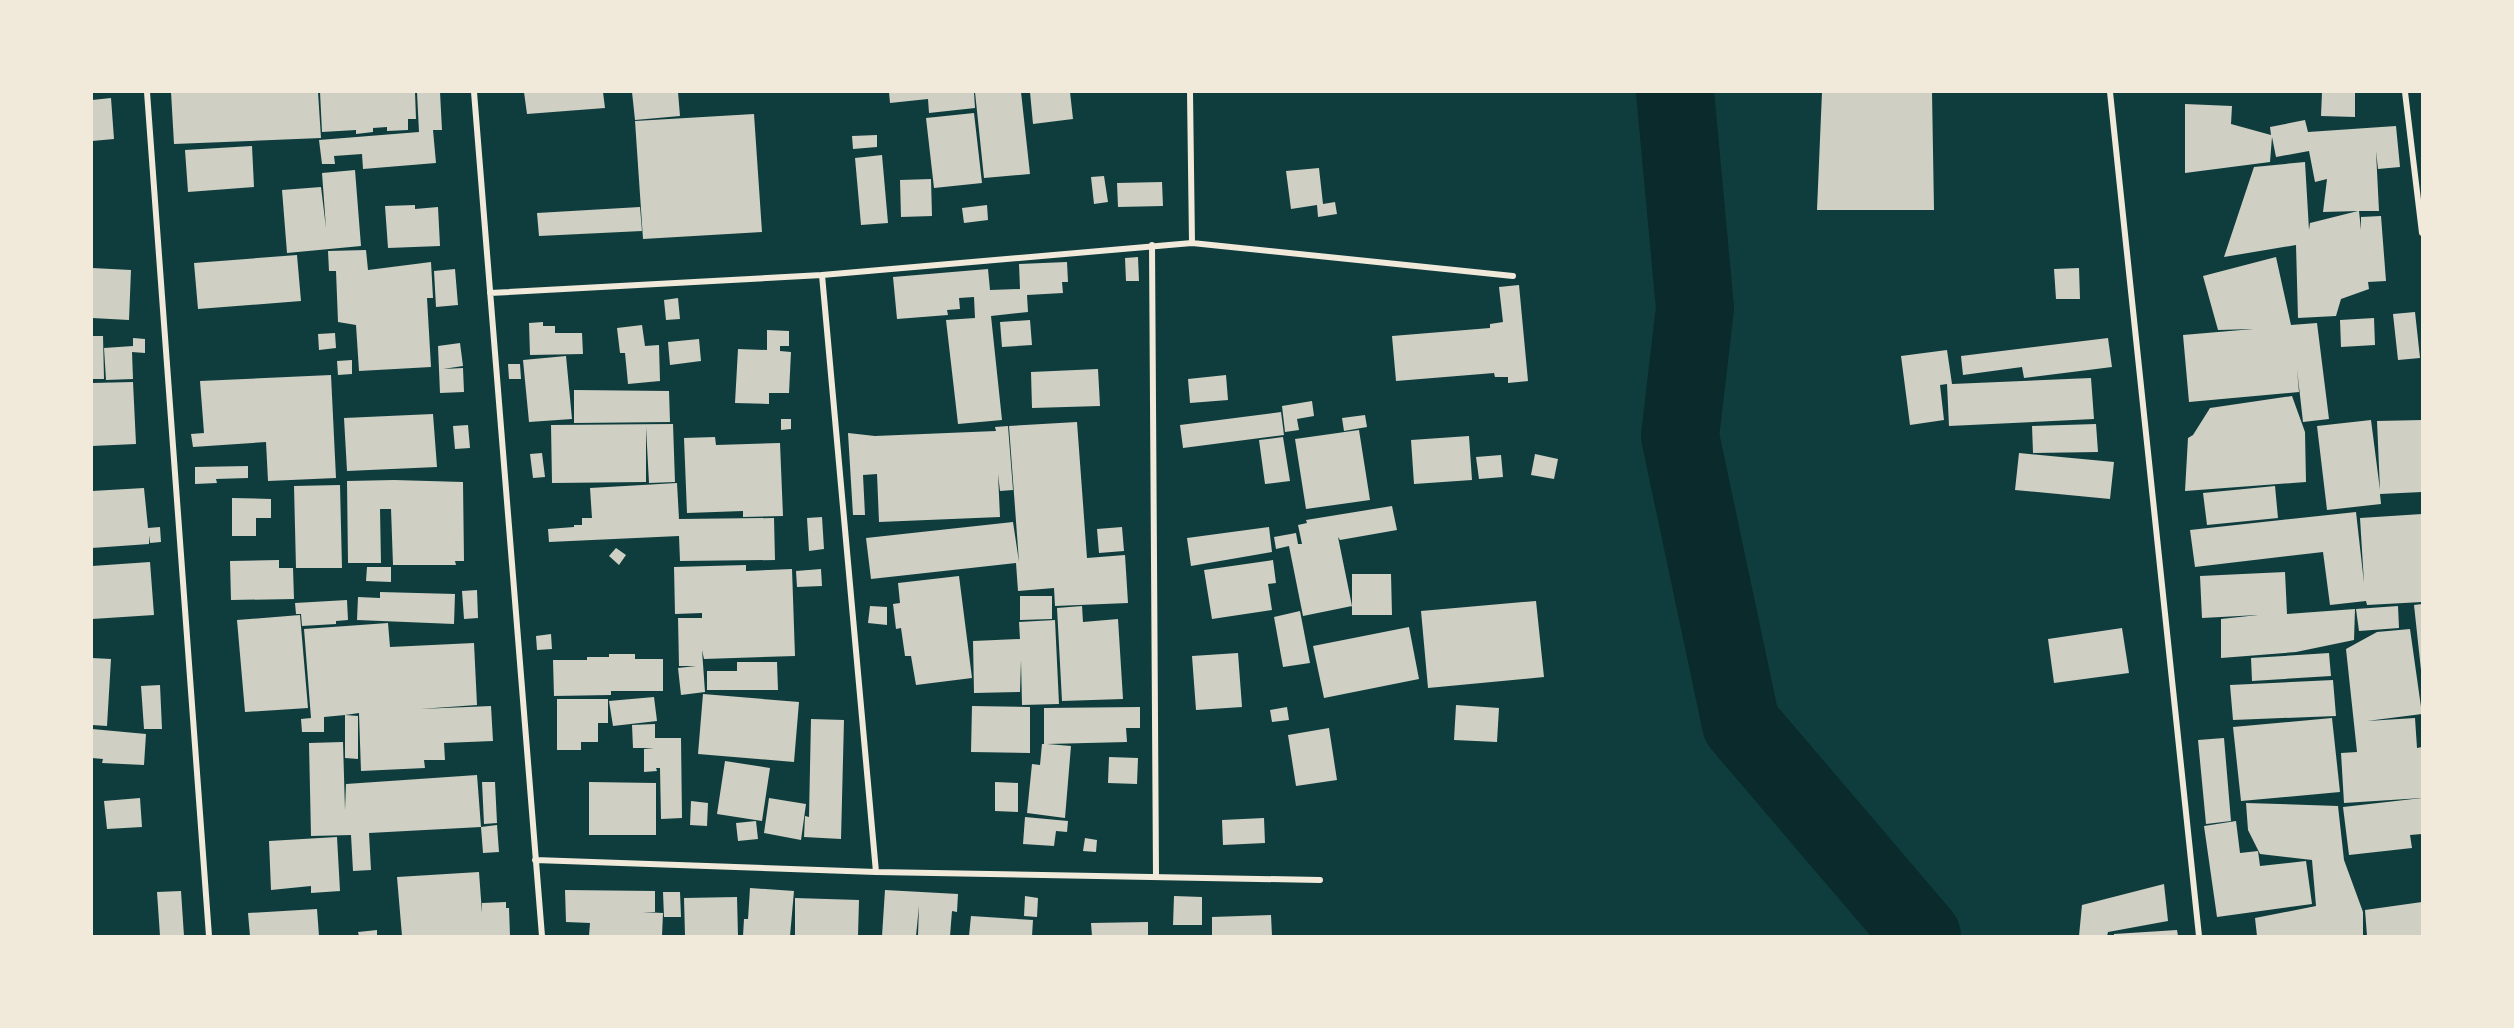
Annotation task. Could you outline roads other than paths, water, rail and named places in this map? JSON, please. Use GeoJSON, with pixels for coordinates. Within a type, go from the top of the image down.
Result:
{"type":"FeatureCollection","features":[{"type":"Feature","properties":{"kind":"street"},"geometry":{"type":"LineString","coordinates":[[147,92],[209,936]]}},
{"type":"Feature","properties":{"kind":"street"},"geometry":{"type":"LineString","coordinates":[[474,92],[542,936]]}},
{"type":"Feature","properties":{"kind":"street"},"geometry":{"type":"LineString","coordinates":[[1190,92],[1192,243]]}},
{"type":"Feature","properties":{"kind":"street"},"geometry":{"type":"LineString","coordinates":[[2110,92],[2199,936]]}},
{"type":"Feature","properties":{"kind":"street"},"geometry":{"type":"LineString","coordinates":[[2405,92],[2422,233]]}},
{"type":"Feature","properties":{"kind":"street"},"geometry":{"type":"LineString","coordinates":[[490,293],[822,275],[1192,243],[1513,276]]}},
{"type":"Feature","properties":{"kind":"street"},"geometry":{"type":"LineString","coordinates":[[1152,245],[1156,876]]}},
{"type":"Feature","properties":{"kind":"street"},"geometry":{"type":"LineString","coordinates":[[822,275],[876,872]]}},
{"type":"Feature","properties":{"kind":"street"},"geometry":{"type":"LineString","coordinates":[[535,860],[876,872],[1320,880]]}},
{"type":"Feature","properties":{"kind":"waterway"},"geometry":{"type":"LineString","coordinates":[[1675,92],[1695,308],[1680,436],[1741,724],[1922,936]]}}]}
